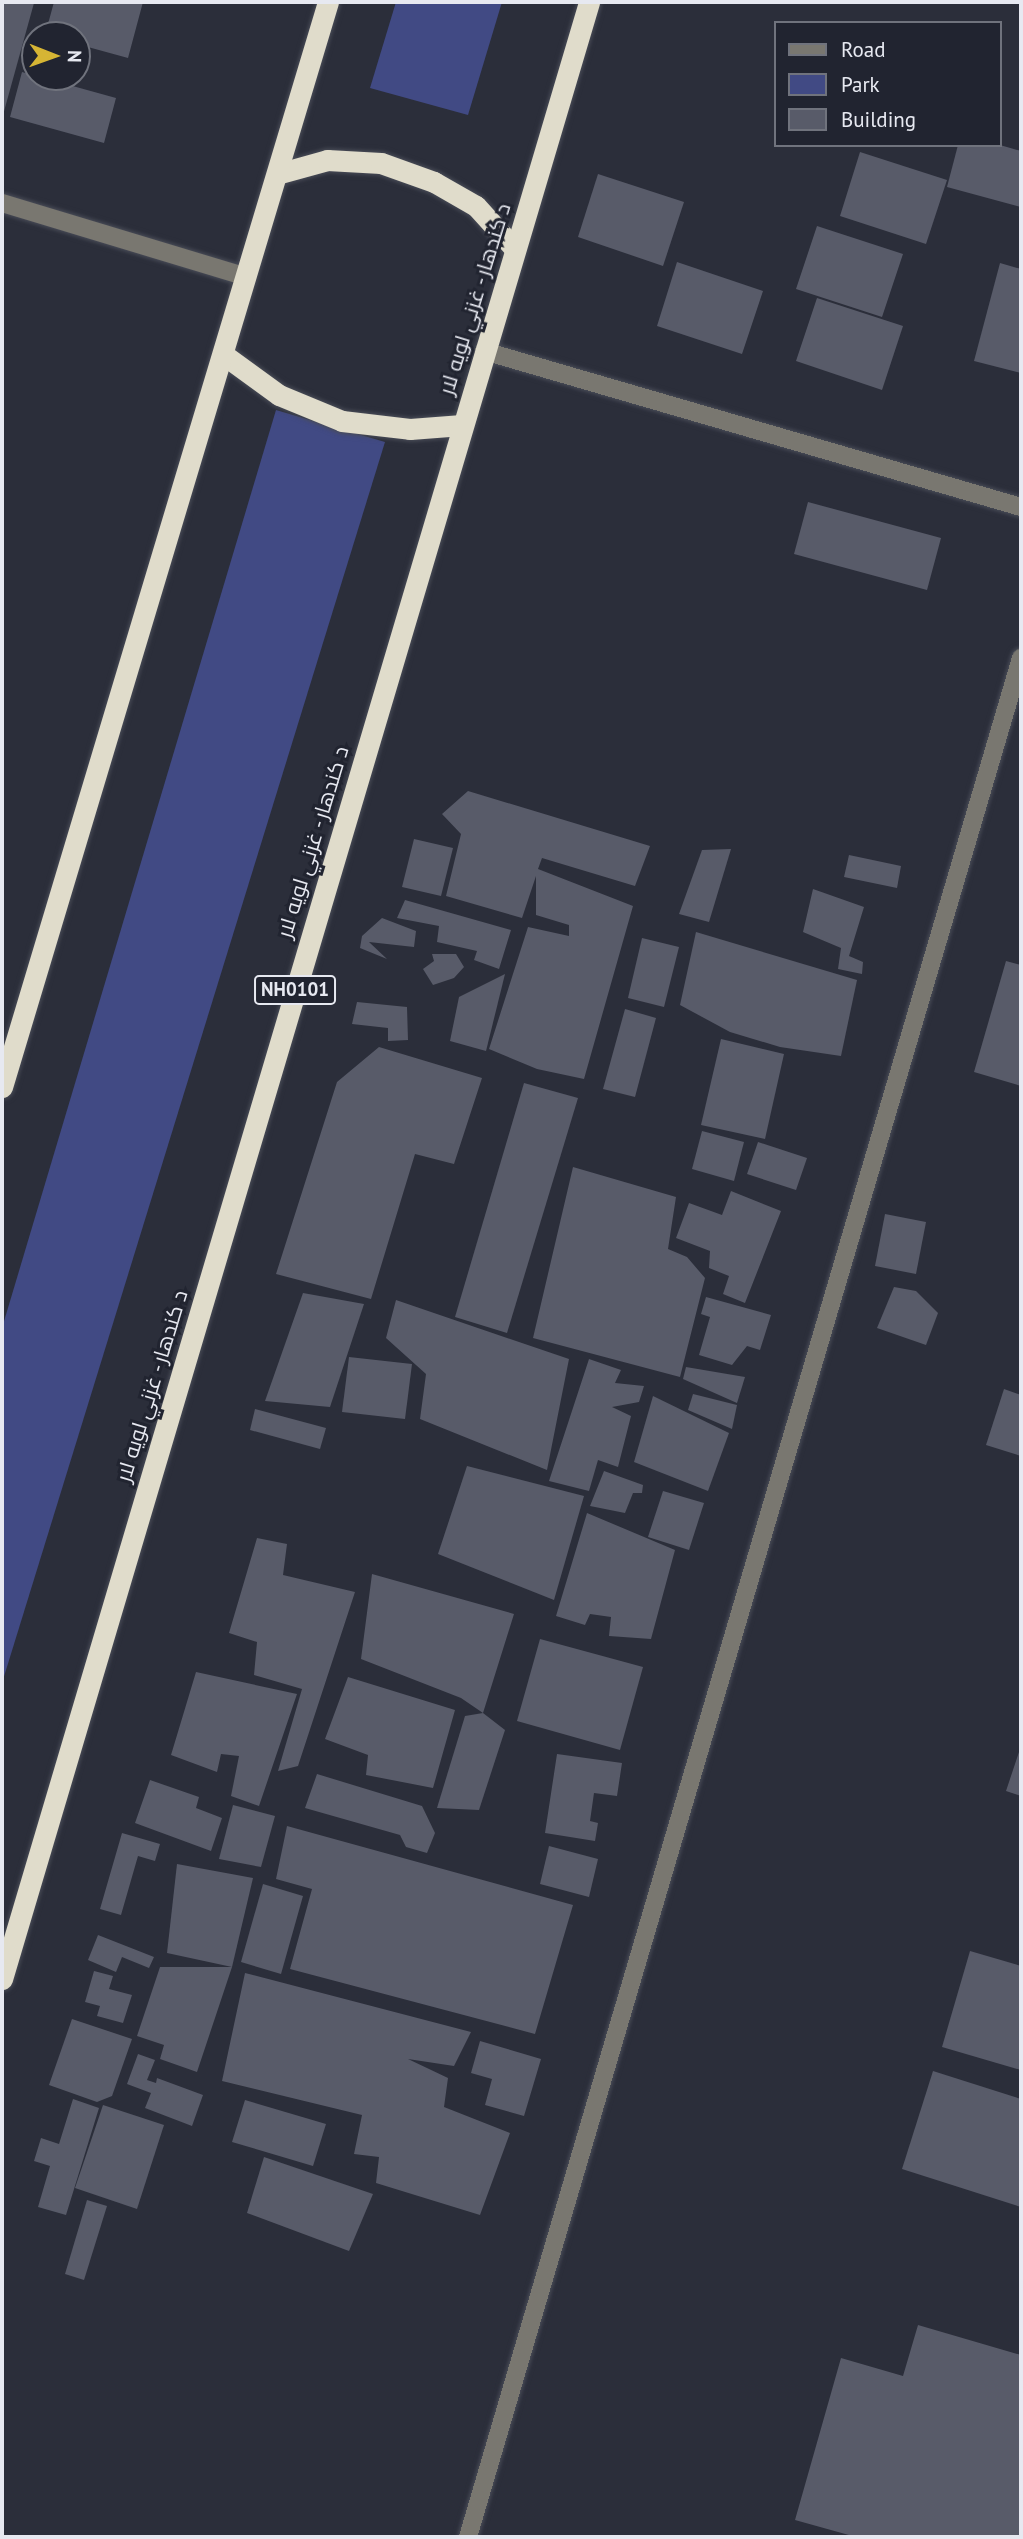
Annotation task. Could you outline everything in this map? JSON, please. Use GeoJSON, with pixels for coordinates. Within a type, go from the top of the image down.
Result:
{"type":"FeatureCollection","features":[{"type":"Feature","properties":{"kind":"highway"},"geometry":{"type":"LineString","coordinates":[[2,1087],[328,2]]}},
{"type":"Feature","properties":{"kind":"highway","name":"د کندهار - غزني لويه لار"},"geometry":{"type":"LineString","coordinates":[[2,1979],[589,2]]}},
{"type":"Feature","properties":{"kind":"highway"},"geometry":{"type":"LineString","coordinates":[[277,174],[327,160],[380,163],[434,182],[476,206],[515,249]]}},
{"type":"Feature","properties":{"kind":"highway"},"geometry":{"type":"LineString","coordinates":[[224,355],[279,395],[342,421],[410,429],[462,425]]}},
{"type":"Feature","properties":{"kind":"street"},"geometry":{"type":"LineString","coordinates":[[2,204],[247,277]]}},
{"type":"Feature","properties":{"kind":"street"},"geometry":{"type":"LineString","coordinates":[[484,351],[1021,507]]}},
{"type":"Feature","properties":{"kind":"street"},"geometry":{"type":"LineString","coordinates":[[468,2537],[1021,658]]}},
{"type":"Feature","properties":{"kind":"green space"},"geometry":{"type":"Polygon","coordinates":[[[396,2],[502,2],[468,115],[370,88],[396,2]]]}},
{"type":"Feature","properties":{"kind":"green space"},"geometry":{"type":"Polygon","coordinates":[[[276,410],[385,442],[2,1683],[2,1328],[276,410]]]}},
{"type":"Feature","properties":{"kind":"building"},"geometry":{"type":"Polygon","coordinates":[[[2,2],[34,3],[29,21],[21,21],[21,50],[2,115],[2,2]]]}},
{"type":"Feature","properties":{"kind":"building"},"geometry":{"type":"Polygon","coordinates":[[[54,2],[143,2],[128,58],[91,48],[91,21],[49,21],[54,2]]]}},
{"type":"Feature","properties":{"kind":"building"},"geometry":{"type":"Polygon","coordinates":[[[21,76],[21,91],[91,91],[116,98],[104,143],[10,117],[21,76]]]}},
{"type":"Feature","properties":{"kind":"building"},"geometry":{"type":"Polygon","coordinates":[[[1002,146],[1021,151],[1021,207],[947,187],[957,147],[1002,146]]]}},
{"type":"Feature","properties":{"kind":"building"},"geometry":{"type":"Polygon","coordinates":[[[860,152],[947,180],[926,244],[840,216],[860,152]]]}},
{"type":"Feature","properties":{"kind":"building"},"geometry":{"type":"Polygon","coordinates":[[[598,174],[684,202],[663,266],[578,237],[598,174]]]}},
{"type":"Feature","properties":{"kind":"building"},"geometry":{"type":"Polygon","coordinates":[[[817,226],[903,254],[882,317],[796,289],[817,226]]]}},
{"type":"Feature","properties":{"kind":"building"},"geometry":{"type":"Polygon","coordinates":[[[677,262],[763,291],[742,354],[657,326],[677,262]]]}},
{"type":"Feature","properties":{"kind":"building"},"geometry":{"type":"Polygon","coordinates":[[[1000,263],[1021,269],[1021,373],[974,361],[1000,263]]]}},
{"type":"Feature","properties":{"kind":"building"},"geometry":{"type":"Polygon","coordinates":[[[817,298],[903,326],[882,390],[796,361],[817,298]]]}},
{"type":"Feature","properties":{"kind":"building"},"geometry":{"type":"Polygon","coordinates":[[[808,502],[941,538],[927,590],[794,554],[808,502]]]}},
{"type":"Feature","properties":{"kind":"building"},"geometry":{"type":"Polygon","coordinates":[[[468,791],[650,846],[635,886],[542,858],[538,869],[633,906],[584,1079],[537,1069],[489,1049],[528,927],[569,936],[569,925],[536,915],[536,876],[522,918],[446,896],[461,834],[442,814],[468,791]]]}},
{"type":"Feature","properties":{"kind":"building"},"geometry":{"type":"Polygon","coordinates":[[[414,839],[453,848],[441,896],[402,887],[414,839]]]}},
{"type":"Feature","properties":{"kind":"building"},"geometry":{"type":"Polygon","coordinates":[[[731,849],[709,922],[679,914],[702,850],[731,849]]]}},
{"type":"Feature","properties":{"kind":"building"},"geometry":{"type":"Polygon","coordinates":[[[849,855],[901,866],[897,888],[844,877],[849,855]]]}},
{"type":"Feature","properties":{"kind":"building"},"geometry":{"type":"Polygon","coordinates":[[[813,889],[864,907],[849,956],[863,962],[862,974],[838,969],[841,948],[803,932],[813,889]]]}},
{"type":"Feature","properties":{"kind":"building"},"geometry":{"type":"Polygon","coordinates":[[[405,900],[511,930],[499,969],[474,960],[477,951],[437,942],[439,926],[397,918],[405,900]]]}},
{"type":"Feature","properties":{"kind":"building"},"geometry":{"type":"Polygon","coordinates":[[[382,918],[416,931],[414,947],[369,942],[387,959],[360,948],[362,936],[382,918]]]}},
{"type":"Feature","properties":{"kind":"building"},"geometry":{"type":"Polygon","coordinates":[[[696,932],[857,980],[841,1056],[780,1047],[730,1032],[680,1005],[696,932]]]}},
{"type":"Feature","properties":{"kind":"building"},"geometry":{"type":"Polygon","coordinates":[[[642,938],[679,947],[664,1007],[628,998],[642,938]]]}},
{"type":"Feature","properties":{"kind":"building"},"geometry":{"type":"Polygon","coordinates":[[[432,954],[456,954],[464,967],[454,978],[433,985],[423,969],[434,961],[432,954]]]}},
{"type":"Feature","properties":{"kind":"building"},"geometry":{"type":"Polygon","coordinates":[[[1006,961],[1021,965],[1021,1086],[974,1072],[1006,961]]]}},
{"type":"Feature","properties":{"kind":"building"},"geometry":{"type":"Polygon","coordinates":[[[505,974],[486,1051],[450,1041],[459,997],[505,974]]]}},
{"type":"Feature","properties":{"kind":"building"},"geometry":{"type":"Polygon","coordinates":[[[357,1002],[407,1007],[408,1040],[388,1041],[388,1028],[352,1024],[357,1002]]]}},
{"type":"Feature","properties":{"kind":"building"},"geometry":{"type":"Polygon","coordinates":[[[625,1009],[656,1018],[635,1097],[603,1089],[625,1009]]]}},
{"type":"Feature","properties":{"kind":"building"},"geometry":{"type":"Polygon","coordinates":[[[721,1039],[784,1054],[765,1139],[701,1125],[721,1039]]]}},
{"type":"Feature","properties":{"kind":"building"},"geometry":{"type":"Polygon","coordinates":[[[379,1047],[482,1078],[454,1164],[415,1154],[371,1299],[276,1274],[337,1082],[379,1047]]]}},
{"type":"Feature","properties":{"kind":"building"},"geometry":{"type":"Polygon","coordinates":[[[524,1083],[578,1098],[507,1333],[455,1317],[524,1083]]]}},
{"type":"Feature","properties":{"kind":"building"},"geometry":{"type":"Polygon","coordinates":[[[702,1131],[744,1142],[734,1181],[692,1169],[702,1131]]]}},
{"type":"Feature","properties":{"kind":"building"},"geometry":{"type":"Polygon","coordinates":[[[758,1142],[807,1158],[796,1190],[747,1174],[758,1142]]]}},
{"type":"Feature","properties":{"kind":"building"},"geometry":{"type":"Polygon","coordinates":[[[573,1167],[676,1197],[668,1249],[687,1257],[705,1278],[680,1377],[533,1338],[573,1167]]]}},
{"type":"Feature","properties":{"kind":"building"},"geometry":{"type":"Polygon","coordinates":[[[731,1191],[781,1211],[745,1303],[723,1294],[729,1276],[709,1268],[710,1251],[676,1238],[689,1203],[722,1215],[731,1191]]]}},
{"type":"Feature","properties":{"kind":"building"},"geometry":{"type":"Polygon","coordinates":[[[885,1214],[926,1222],[916,1274],[875,1266],[885,1214]]]}},
{"type":"Feature","properties":{"kind":"building"},"geometry":{"type":"Polygon","coordinates":[[[894,1287],[916,1291],[938,1313],[926,1345],[877,1328],[894,1287]]]}},
{"type":"Feature","properties":{"kind":"building"},"geometry":{"type":"Polygon","coordinates":[[[303,1293],[364,1304],[330,1407],[265,1401],[303,1293]]]}},
{"type":"Feature","properties":{"kind":"building"},"geometry":{"type":"Polygon","coordinates":[[[706,1297],[771,1315],[760,1350],[747,1346],[732,1365],[699,1355],[710,1317],[701,1314],[706,1297]]]}},
{"type":"Feature","properties":{"kind":"building"},"geometry":{"type":"Polygon","coordinates":[[[396,1300],[569,1359],[547,1470],[420,1419],[426,1374],[386,1338],[396,1300]]]}},
{"type":"Feature","properties":{"kind":"building"},"geometry":{"type":"Polygon","coordinates":[[[349,1357],[412,1364],[405,1419],[342,1412],[349,1357]]]}},
{"type":"Feature","properties":{"kind":"building"},"geometry":{"type":"Polygon","coordinates":[[[589,1359],[621,1370],[615,1383],[644,1386],[639,1402],[612,1407],[631,1416],[618,1467],[598,1460],[589,1491],[549,1481],[589,1359]]]}},
{"type":"Feature","properties":{"kind":"building"},"geometry":{"type":"Polygon","coordinates":[[[686,1367],[745,1377],[737,1403],[683,1379],[686,1367]]]}},
{"type":"Feature","properties":{"kind":"building"},"geometry":{"type":"Polygon","coordinates":[[[1004,1389],[1021,1395],[1021,1456],[986,1445],[1004,1389]]]}},
{"type":"Feature","properties":{"kind":"building"},"geometry":{"type":"Polygon","coordinates":[[[693,1394],[737,1405],[732,1429],[688,1410],[693,1394]]]}},
{"type":"Feature","properties":{"kind":"building"},"geometry":{"type":"Polygon","coordinates":[[[653,1396],[729,1433],[708,1491],[634,1462],[653,1396]]]}},
{"type":"Feature","properties":{"kind":"building"},"geometry":{"type":"Polygon","coordinates":[[[255,1409],[326,1428],[320,1449],[250,1430],[255,1409]]]}},
{"type":"Feature","properties":{"kind":"building"},"geometry":{"type":"Polygon","coordinates":[[[467,1466],[584,1496],[554,1600],[438,1554],[467,1466]]]}},
{"type":"Feature","properties":{"kind":"building"},"geometry":{"type":"Polygon","coordinates":[[[604,1471],[643,1485],[642,1493],[633,1493],[625,1513],[590,1506],[604,1471]]]}},
{"type":"Feature","properties":{"kind":"building"},"geometry":{"type":"Polygon","coordinates":[[[663,1491],[704,1503],[689,1550],[648,1537],[663,1491]]]}},
{"type":"Feature","properties":{"kind":"building"},"geometry":{"type":"Polygon","coordinates":[[[587,1513],[675,1550],[651,1639],[609,1636],[611,1617],[590,1614],[585,1625],[556,1616],[587,1513]]]}},
{"type":"Feature","properties":{"kind":"building"},"geometry":{"type":"Polygon","coordinates":[[[257,1538],[287,1544],[283,1575],[355,1592],[298,1766],[278,1771],[302,1689],[254,1675],[257,1642],[229,1633],[257,1538]]]}},
{"type":"Feature","properties":{"kind":"building"},"geometry":{"type":"Polygon","coordinates":[[[372,1574],[514,1614],[483,1713],[461,1698],[361,1659],[372,1574]]]}},
{"type":"Feature","properties":{"kind":"building"},"geometry":{"type":"Polygon","coordinates":[[[540,1639],[643,1667],[620,1750],[517,1721],[540,1639]]]}},
{"type":"Feature","properties":{"kind":"building"},"geometry":{"type":"Polygon","coordinates":[[[196,1672],[297,1694],[259,1806],[231,1796],[239,1756],[221,1754],[217,1772],[171,1755],[196,1672]]]}},
{"type":"Feature","properties":{"kind":"building"},"geometry":{"type":"Polygon","coordinates":[[[348,1677],[455,1710],[433,1788],[366,1775],[368,1755],[325,1739],[348,1677]]]}},
{"type":"Feature","properties":{"kind":"building"},"geometry":{"type":"Polygon","coordinates":[[[483,1713],[505,1730],[479,1810],[437,1808],[465,1716],[483,1713]]]}},
{"type":"Feature","properties":{"kind":"building"},"geometry":{"type":"Polygon","coordinates":[[[1021,1746],[1021,1796],[1006,1791],[1021,1746]]]}},
{"type":"Feature","properties":{"kind":"building"},"geometry":{"type":"Polygon","coordinates":[[[557,1754],[622,1763],[617,1796],[594,1793],[590,1821],[598,1823],[595,1841],[545,1833],[557,1754]]]}},
{"type":"Feature","properties":{"kind":"building"},"geometry":{"type":"Polygon","coordinates":[[[317,1774],[422,1806],[435,1833],[427,1853],[406,1847],[400,1835],[305,1808],[317,1774]]]}},
{"type":"Feature","properties":{"kind":"building"},"geometry":{"type":"Polygon","coordinates":[[[150,1780],[199,1797],[196,1808],[222,1818],[211,1851],[135,1823],[150,1780]]]}},
{"type":"Feature","properties":{"kind":"building"},"geometry":{"type":"Polygon","coordinates":[[[233,1805],[275,1816],[261,1867],[219,1859],[233,1805]]]}},
{"type":"Feature","properties":{"kind":"building"},"geometry":{"type":"Polygon","coordinates":[[[287,1826],[573,1905],[535,2034],[290,1969],[312,1889],[276,1879],[287,1826]]]}},
{"type":"Feature","properties":{"kind":"building"},"geometry":{"type":"Polygon","coordinates":[[[122,1833],[160,1844],[155,1861],[138,1856],[121,1915],[100,1909],[122,1833]]]}},
{"type":"Feature","properties":{"kind":"building"},"geometry":{"type":"Polygon","coordinates":[[[549,1846],[598,1859],[589,1897],[540,1884],[549,1846]]]}},
{"type":"Feature","properties":{"kind":"building"},"geometry":{"type":"Polygon","coordinates":[[[177,1864],[253,1878],[232,1967],[167,1953],[177,1864]]]}},
{"type":"Feature","properties":{"kind":"building"},"geometry":{"type":"Polygon","coordinates":[[[263,1884],[303,1896],[281,1974],[241,1962],[263,1884]]]}},
{"type":"Feature","properties":{"kind":"building"},"geometry":{"type":"Polygon","coordinates":[[[98,1935],[154,1957],[149,1968],[122,1957],[116,1972],[88,1960],[98,1935]]]}},
{"type":"Feature","properties":{"kind":"building"},"geometry":{"type":"Polygon","coordinates":[[[970,1951],[1021,1966],[1021,2070],[942,2047],[970,1951]]]}},
{"type":"Feature","properties":{"kind":"building"},"geometry":{"type":"Polygon","coordinates":[[[160,1967],[232,1967],[197,2072],[160,2059],[164,2045],[137,2036],[160,1967]]]}},
{"type":"Feature","properties":{"kind":"building"},"geometry":{"type":"Polygon","coordinates":[[[94,1971],[113,1976],[109,1989],[132,1995],[123,2023],[97,2016],[100,2006],[85,2002],[94,1971]]]}},
{"type":"Feature","properties":{"kind":"building"},"geometry":{"type":"Polygon","coordinates":[[[245,1973],[471,2032],[454,2066],[408,2059],[448,2078],[444,2107],[510,2133],[480,2215],[376,2183],[379,2157],[354,2154],[362,2115],[222,2081],[245,1973]]]}},
{"type":"Feature","properties":{"kind":"building"},"geometry":{"type":"Polygon","coordinates":[[[72,2019],[132,2039],[112,2096],[97,2102],[49,2085],[72,2019]]]}},
{"type":"Feature","properties":{"kind":"building"},"geometry":{"type":"Polygon","coordinates":[[[480,2041],[541,2059],[524,2116],[485,2105],[492,2079],[471,2073],[480,2041]]]}},
{"type":"Feature","properties":{"kind":"building"},"geometry":{"type":"Polygon","coordinates":[[[138,2054],[155,2060],[147,2080],[156,2083],[157,2078],[203,2095],[192,2126],[145,2108],[151,2093],[127,2084],[138,2054]]]}},
{"type":"Feature","properties":{"kind":"building"},"geometry":{"type":"Polygon","coordinates":[[[933,2071],[1021,2099],[1021,2207],[902,2169],[933,2071]]]}},
{"type":"Feature","properties":{"kind":"building"},"geometry":{"type":"Polygon","coordinates":[[[73,2099],[99,2108],[66,2215],[38,2207],[50,2166],[34,2161],[41,2138],[59,2144],[73,2099]]]}},
{"type":"Feature","properties":{"kind":"building"},"geometry":{"type":"Polygon","coordinates":[[[245,2100],[326,2124],[313,2166],[232,2142],[245,2100]]]}},
{"type":"Feature","properties":{"kind":"building"},"geometry":{"type":"Polygon","coordinates":[[[103,2105],[164,2125],[137,2209],[75,2188],[103,2105]]]}},
{"type":"Feature","properties":{"kind":"building"},"geometry":{"type":"Polygon","coordinates":[[[264,2157],[373,2194],[349,2251],[247,2213],[264,2157]]]}},
{"type":"Feature","properties":{"kind":"building"},"geometry":{"type":"Polygon","coordinates":[[[87,2200],[107,2206],[84,2280],[65,2274],[87,2200]]]}},
{"type":"Feature","properties":{"kind":"building"},"geometry":{"type":"Polygon","coordinates":[[[918,2325],[1021,2355],[1021,2537],[856,2537],[795,2520],[841,2358],[903,2376],[918,2325]]]}}]}
